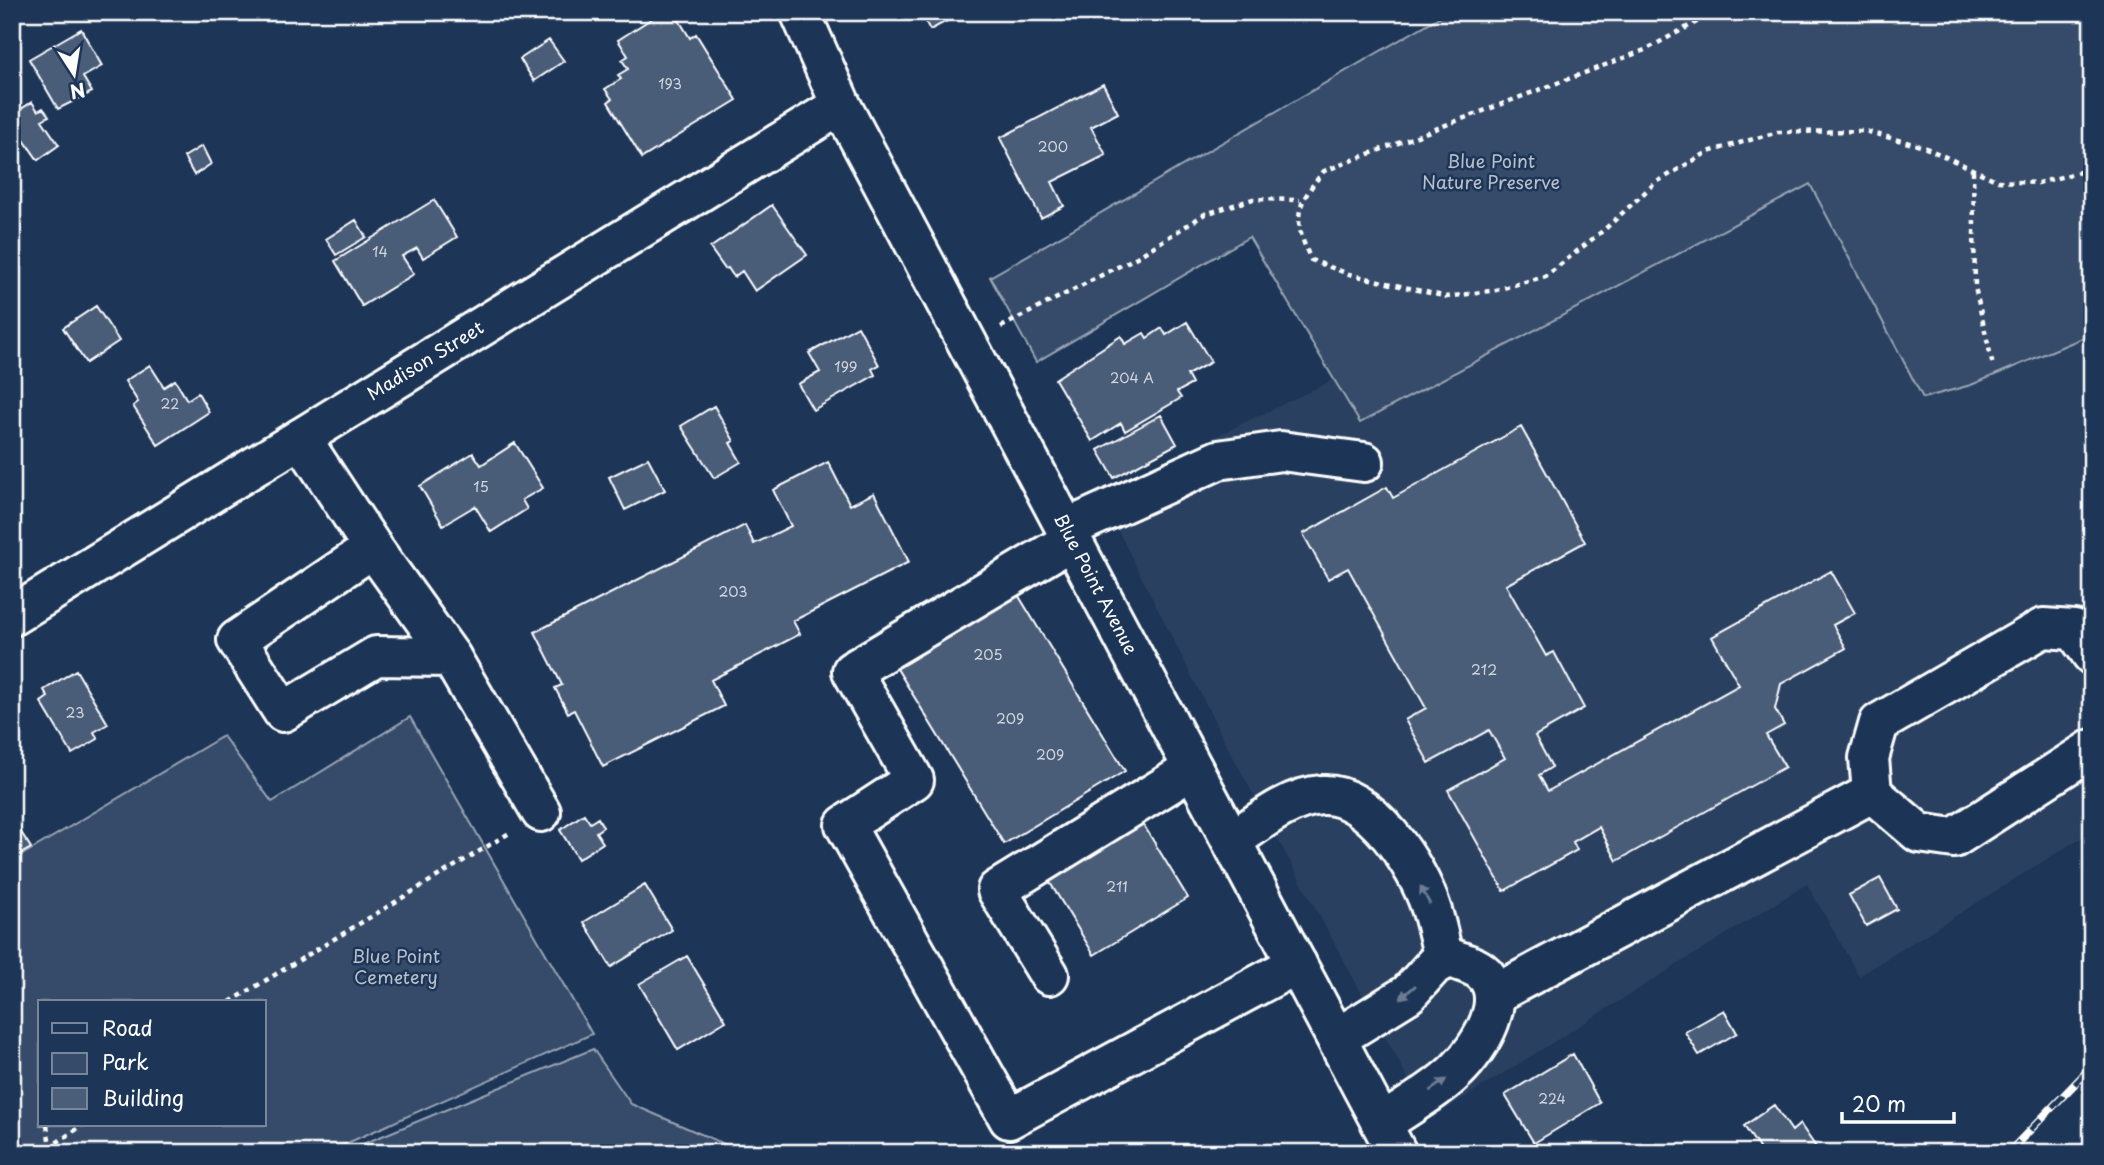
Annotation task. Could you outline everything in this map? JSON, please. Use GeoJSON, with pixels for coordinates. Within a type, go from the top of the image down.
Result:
{"type":"FeatureCollection","features":[{"type":"Feature","properties":{"kind":"street","name":"Blue Point Avenue"},"geometry":{"type":"LineString","coordinates":[[800,12],[841,105],[1390,1139]]}},
{"type":"Feature","properties":{"kind":"street","name":"Madison Street"},"geometry":{"type":"LineString","coordinates":[[12,615],[841,105]]}},
{"type":"Feature","properties":{"kind":"street"},"geometry":{"type":"LineString","coordinates":[[301,438],[373,548],[451,657],[541,812]]}},
{"type":"Feature","properties":{"kind":"street"},"geometry":{"type":"LineString","coordinates":[[1297,964],[1009,1119],[845,825],[914,780],[852,671],[1069,535],[1218,460],[1281,451],[1364,462]]}},
{"type":"Feature","properties":{"kind":"street"},"geometry":{"type":"LineString","coordinates":[[373,548],[237,640],[283,712],[376,656],[451,657]]}},
{"type":"Feature","properties":{"kind":"street"},"geometry":{"type":"LineString","coordinates":[[2092,655],[2074,631],[2043,628],[1879,723],[1869,758],[1872,793],[1919,833],[1954,838],[2092,749]]}},
{"type":"Feature","properties":{"kind":"street"},"geometry":{"type":"LineString","coordinates":[[1049,975],[997,890],[1193,769]]}},
{"type":"Feature","properties":{"kind":"street"},"geometry":{"type":"LineString","coordinates":[[1495,994],[1872,793]]}},
{"type":"Feature","properties":{"kind":"street"},"geometry":{"type":"LineString","coordinates":[[1232,841],[1283,806],[1322,795],[1361,806],[1397,844],[1431,906],[1444,960]]}},
{"type":"Feature","properties":{"kind":"street"},"geometry":{"type":"LineString","coordinates":[[1336,1038],[1408,994],[1435,964],[1451,958],[1482,971],[1495,994],[1493,1012],[1465,1062],[1390,1139]]}},
{"type":"Feature","properties":{"kind":"path"},"geometry":{"type":"LineString","coordinates":[[1715,12],[1645,50],[1324,171],[1300,200],[1300,235],[1311,260],[1349,274],[1447,297],[1496,290],[1546,276],[1605,229],[1655,183],[1708,152],[1778,132],[1865,131],[1924,147],[1998,181],[2038,183],[2081,172],[2092,164]]}},
{"type":"Feature","properties":{"kind":"path"},"geometry":{"type":"LineString","coordinates":[[1973,170],[1975,287],[1993,366]]}},
{"type":"Feature","properties":{"kind":"path"},"geometry":{"type":"LineString","coordinates":[[968,344],[1137,257],[1205,214],[1253,199],[1300,200]]}},
{"type":"Feature","properties":{"kind":"path"},"geometry":{"type":"LineString","coordinates":[[233,1000],[491,845]]}},
{"type":"Feature","properties":{"kind":"path"},"geometry":{"type":"LineString","coordinates":[[47,1126],[50,1147],[82,1126]]}},
{"type":"Feature","properties":{"kind":"shaded area"},"geometry":{"type":"Polygon","coordinates":[[[1810,183],[1923,397],[1971,385],[2092,334],[2092,831],[1859,976],[1807,884],[1430,1119],[1225,742],[1099,493],[1335,379],[1361,423],[1810,183]]]}},
{"type":"Feature","properties":{"kind":"green space","name":"Blue Point Nature Preserve"},"geometry":{"type":"Polygon","coordinates":[[[1448,12],[2092,12],[2092,334],[1971,385],[1923,398],[1810,184],[1360,423],[1249,237],[1036,362],[990,277],[1448,12]]]}},
{"type":"Feature","properties":{"kind":"green space","name":"Blue Point Cemetery"},"geometry":{"type":"Polygon","coordinates":[[[410,717],[592,1034],[325,1153],[12,1153],[12,861],[223,736],[272,802],[410,717]]]}},
{"type":"Feature","properties":{"kind":"green space"},"geometry":{"type":"Polygon","coordinates":[[[593,1049],[631,1104],[745,1153],[341,1153],[593,1049]]]}},
{"type":"Feature","properties":{"kind":"building"},"geometry":{"type":"Polygon","coordinates":[[[662,12],[674,12],[690,38],[696,34],[737,100],[642,158],[608,102],[612,99],[605,89],[621,79],[618,75],[628,69],[622,60],[628,56],[618,40],[662,12]]]}},
{"type":"Feature","properties":{"kind":"building"},"geometry":{"type":"Polygon","coordinates":[[[920,12],[964,12],[930,30],[920,12]]]}},
{"type":"Feature","properties":{"kind":"building"},"geometry":{"type":"Polygon","coordinates":[[[81,29],[102,66],[83,77],[92,92],[58,109],[29,59],[81,29]]]}},
{"type":"Feature","properties":{"kind":"building"},"geometry":{"type":"Polygon","coordinates":[[[549,40],[564,61],[534,81],[520,59],[549,40]]]}},
{"type":"Feature","properties":{"kind":"building"},"geometry":{"type":"Polygon","coordinates":[[[1103,84],[1118,113],[1091,127],[1106,155],[1052,182],[1064,206],[1041,218],[1000,138],[1103,84]]]}},
{"type":"Feature","properties":{"kind":"building"},"geometry":{"type":"Polygon","coordinates":[[[32,102],[38,111],[43,108],[49,116],[42,120],[59,145],[38,160],[12,123],[12,115],[32,102]]]}},
{"type":"Feature","properties":{"kind":"building"},"geometry":{"type":"Polygon","coordinates":[[[202,146],[211,164],[194,175],[184,157],[202,146]]]}},
{"type":"Feature","properties":{"kind":"building"},"geometry":{"type":"Polygon","coordinates":[[[434,200],[457,237],[423,258],[417,248],[402,256],[414,274],[362,306],[335,261],[434,200]]]}},
{"type":"Feature","properties":{"kind":"building"},"geometry":{"type":"Polygon","coordinates":[[[772,205],[807,255],[755,291],[742,271],[734,277],[710,248],[772,205]]]}},
{"type":"Feature","properties":{"kind":"building"},"geometry":{"type":"Polygon","coordinates":[[[356,220],[366,237],[336,255],[326,239],[356,220]]]}},
{"type":"Feature","properties":{"kind":"building"},"geometry":{"type":"Polygon","coordinates":[[[96,306],[119,341],[86,363],[63,328],[96,306]]]}},
{"type":"Feature","properties":{"kind":"building"},"geometry":{"type":"Polygon","coordinates":[[[1187,322],[1211,362],[1187,375],[1192,384],[1177,392],[1181,398],[1125,431],[1121,423],[1092,441],[1055,379],[1121,336],[1125,344],[1144,333],[1147,338],[1162,328],[1166,335],[1187,322]]]}},
{"type":"Feature","properties":{"kind":"building"},"geometry":{"type":"Polygon","coordinates":[[[858,326],[879,365],[872,369],[875,375],[813,410],[798,384],[820,372],[809,353],[858,326]]]}},
{"type":"Feature","properties":{"kind":"building"},"geometry":{"type":"Polygon","coordinates":[[[150,365],[164,387],[175,380],[187,400],[198,393],[209,412],[158,445],[133,406],[138,402],[125,381],[150,365]]]}},
{"type":"Feature","properties":{"kind":"building"},"geometry":{"type":"Polygon","coordinates":[[[714,406],[734,441],[730,443],[741,462],[714,478],[681,426],[714,406]]]}},
{"type":"Feature","properties":{"kind":"building"},"geometry":{"type":"Polygon","coordinates":[[[1161,415],[1177,444],[1114,478],[1098,450],[1161,415]]]}},
{"type":"Feature","properties":{"kind":"building"},"geometry":{"type":"Polygon","coordinates":[[[1521,427],[1585,542],[1506,585],[1546,656],[1554,652],[1584,708],[1535,736],[1552,767],[1539,775],[1548,791],[1739,685],[1712,637],[1831,571],[1855,613],[1833,625],[1846,648],[1781,684],[1775,709],[1784,725],[1766,735],[1785,767],[1617,861],[1599,827],[1573,842],[1577,850],[1504,891],[1448,790],[1505,758],[1489,730],[1429,763],[1405,720],[1426,708],[1348,568],[1328,579],[1303,534],[1387,487],[1393,498],[1521,427]]]}},
{"type":"Feature","properties":{"kind":"building"},"geometry":{"type":"Polygon","coordinates":[[[515,443],[543,488],[522,500],[527,509],[491,532],[475,506],[443,525],[420,486],[473,453],[481,465],[515,443]]]}},
{"type":"Feature","properties":{"kind":"building"},"geometry":{"type":"Polygon","coordinates":[[[648,458],[665,490],[625,510],[609,477],[648,458]]]}},
{"type":"Feature","properties":{"kind":"building"},"geometry":{"type":"Polygon","coordinates":[[[828,462],[850,505],[874,493],[909,562],[793,621],[800,634],[711,680],[724,706],[603,767],[574,710],[568,713],[555,688],[562,685],[535,632],[745,525],[754,544],[791,526],[773,490],[828,462]]]}},
{"type":"Feature","properties":{"kind":"building"},"geometry":{"type":"Polygon","coordinates":[[[1017,593],[1125,771],[1004,844],[896,667],[1017,593]]]}},
{"type":"Feature","properties":{"kind":"building"},"geometry":{"type":"Polygon","coordinates":[[[76,670],[108,724],[94,732],[98,739],[72,754],[41,702],[48,697],[44,690],[76,670]]]}},
{"type":"Feature","properties":{"kind":"building"},"geometry":{"type":"Polygon","coordinates":[[[584,814],[590,823],[598,818],[603,827],[596,832],[603,843],[578,859],[560,830],[584,814]]]}},
{"type":"Feature","properties":{"kind":"building"},"geometry":{"type":"Polygon","coordinates":[[[12,818],[31,848],[12,859],[12,818]]]}},
{"type":"Feature","properties":{"kind":"building"},"geometry":{"type":"Polygon","coordinates":[[[1140,819],[1188,898],[1094,955],[1046,876],[1140,819]]]}},
{"type":"Feature","properties":{"kind":"building"},"geometry":{"type":"Polygon","coordinates":[[[1880,878],[1897,909],[1866,926],[1849,895],[1880,878]]]}},
{"type":"Feature","properties":{"kind":"building"},"geometry":{"type":"Polygon","coordinates":[[[645,885],[672,930],[611,967],[584,922],[645,885]]]}},
{"type":"Feature","properties":{"kind":"building"},"geometry":{"type":"Polygon","coordinates":[[[687,956],[726,1021],[678,1050],[639,984],[687,956]]]}},
{"type":"Feature","properties":{"kind":"building"},"geometry":{"type":"Polygon","coordinates":[[[1724,1010],[1737,1033],[1699,1055],[1685,1032],[1724,1010]]]}},
{"type":"Feature","properties":{"kind":"building"},"geometry":{"type":"Polygon","coordinates":[[[1573,1054],[1600,1103],[1534,1143],[1505,1095],[1573,1054]]]}},
{"type":"Feature","properties":{"kind":"building"},"geometry":{"type":"Polygon","coordinates":[[[1774,1105],[1792,1131],[1800,1124],[1820,1153],[1755,1153],[1759,1148],[1744,1126],[1774,1105]]]}},
{"type":"Feature","properties":{"kind":"railway"},"geometry":{"type":"LineString","coordinates":[[2008,1153],[2092,1066]]}}]}
